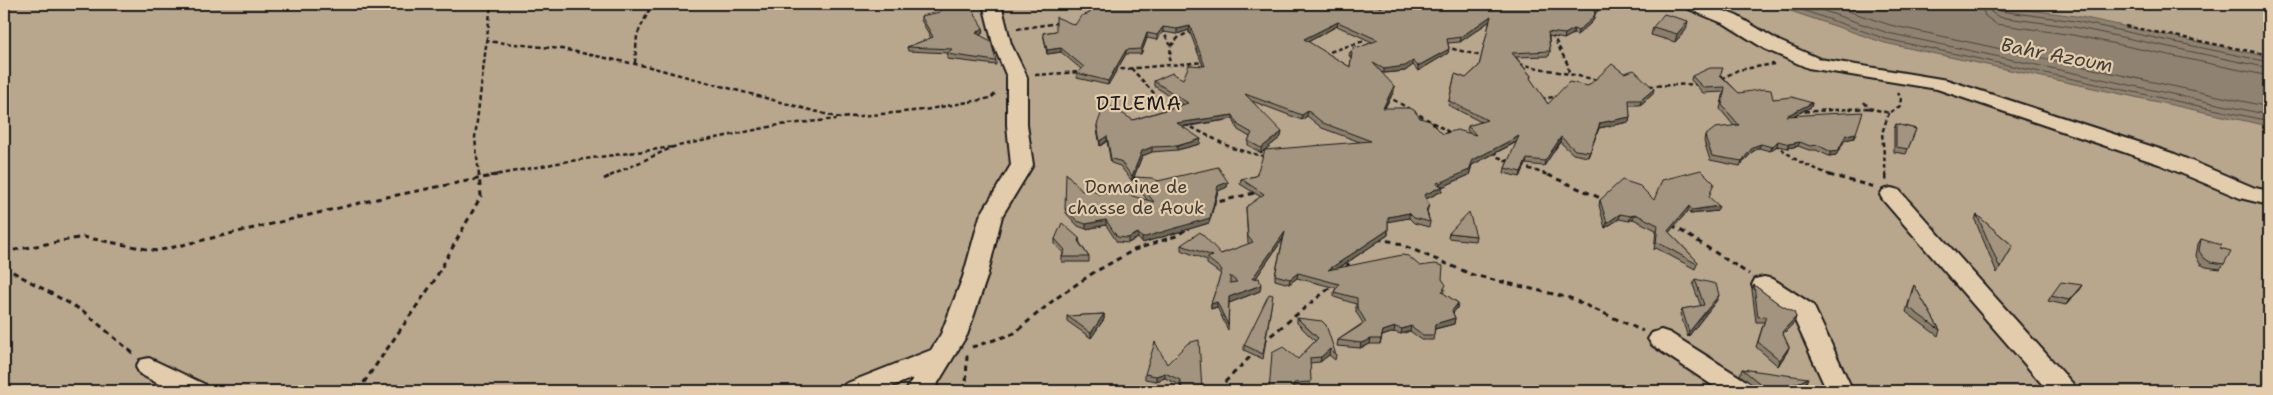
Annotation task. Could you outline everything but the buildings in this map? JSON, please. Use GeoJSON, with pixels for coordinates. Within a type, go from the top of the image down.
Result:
{"type":"FeatureCollection","features":[{"type":"Feature","properties":{"kind":"street"},"geometry":{"type":"LineString","coordinates":[[919,391],[954,335],[974,277],[991,216],[1022,165],[1017,124],[1017,77],[1002,44],[992,4]]}},
{"type":"Feature","properties":{"kind":"street"},"geometry":{"type":"LineString","coordinates":[[1692,4],[1731,20],[1772,45],[1815,64],[1940,84],[2167,159],[2248,193],[2269,198]]}},
{"type":"Feature","properties":{"kind":"street"},"geometry":{"type":"LineString","coordinates":[[1890,192],[2062,391]]}},
{"type":"Feature","properties":{"kind":"street"},"geometry":{"type":"LineString","coordinates":[[1764,285],[1804,311],[1840,391]]}},
{"type":"Feature","properties":{"kind":"street"},"geometry":{"type":"LineString","coordinates":[[1661,339],[1741,391]]}},
{"type":"Feature","properties":{"kind":"street"},"geometry":{"type":"LineString","coordinates":[[855,391],[940,357]]}},
{"type":"Feature","properties":{"kind":"street"},"geometry":{"type":"LineString","coordinates":[[149,367],[194,391]]}},
{"type":"Feature","properties":{"kind":"path"},"geometry":{"type":"LineString","coordinates":[[358,391],[434,281],[482,196],[475,138],[485,41],[491,4]]}},
{"type":"Feature","properties":{"kind":"path"},"geometry":{"type":"LineString","coordinates":[[635,64],[637,34],[652,4]]}},
{"type":"Feature","properties":{"kind":"path"},"geometry":{"type":"LineString","coordinates":[[999,32],[1050,23],[1064,23]]}},
{"type":"Feature","properties":{"kind":"path"},"geometry":{"type":"LineString","coordinates":[[1158,24],[1171,46]]}},
{"type":"Feature","properties":{"kind":"path"},"geometry":{"type":"LineString","coordinates":[[2125,26],[2269,55]]}},
{"type":"Feature","properties":{"kind":"path"},"geometry":{"type":"LineString","coordinates":[[1168,64],[1171,46],[1179,37],[1198,28]]}},
{"type":"Feature","properties":{"kind":"path"},"geometry":{"type":"LineString","coordinates":[[1156,30],[1161,29]]}},
{"type":"Feature","properties":{"kind":"path"},"geometry":{"type":"LineString","coordinates":[[1551,31],[1568,65],[1568,75]]}},
{"type":"Feature","properties":{"kind":"path"},"geometry":{"type":"LineString","coordinates":[[1315,58],[1370,39],[1378,40]]}},
{"type":"Feature","properties":{"kind":"path"},"geometry":{"type":"LineString","coordinates":[[485,41],[562,49],[635,64],[768,96],[806,110],[840,118]]}},
{"type":"Feature","properties":{"kind":"path"},"geometry":{"type":"LineString","coordinates":[[1442,46],[1490,58]]}},
{"type":"Feature","properties":{"kind":"path"},"geometry":{"type":"LineString","coordinates":[[1105,71],[1205,62]]}},
{"type":"Feature","properties":{"kind":"path"},"geometry":{"type":"LineString","coordinates":[[1516,64],[1604,81]]}},
{"type":"Feature","properties":{"kind":"path"},"geometry":{"type":"LineString","coordinates":[[1716,80],[1747,68],[1773,64],[1815,64]]}},
{"type":"Feature","properties":{"kind":"path"},"geometry":{"type":"LineString","coordinates":[[1131,68],[1164,106],[1177,117]]}},
{"type":"Feature","properties":{"kind":"path"},"geometry":{"type":"LineString","coordinates":[[4,252],[83,237],[157,251],[377,199],[563,162],[673,146],[779,125],[924,110],[991,98],[1017,77],[1087,72]]}},
{"type":"Feature","properties":{"kind":"path"},"geometry":{"type":"LineString","coordinates":[[1882,74],[1886,82],[1896,90],[1901,98],[1900,106],[1889,113],[1882,132],[1886,182],[1890,192]]}},
{"type":"Feature","properties":{"kind":"path"},"geometry":{"type":"LineString","coordinates":[[1641,86],[1701,84]]}},
{"type":"Feature","properties":{"kind":"path"},"geometry":{"type":"LineString","coordinates":[[1379,92],[1448,132]]}},
{"type":"Feature","properties":{"kind":"path"},"geometry":{"type":"LineString","coordinates":[[1538,100],[1546,96],[1569,96]]}},
{"type":"Feature","properties":{"kind":"path"},"geometry":{"type":"LineString","coordinates":[[1864,102],[1869,108]]}},
{"type":"Feature","properties":{"kind":"path"},"geometry":{"type":"LineString","coordinates":[[1788,108],[1805,115]]}},
{"type":"Feature","properties":{"kind":"path"},"geometry":{"type":"LineString","coordinates":[[1797,112],[1869,108],[1889,113]]}},
{"type":"Feature","properties":{"kind":"path"},"geometry":{"type":"LineString","coordinates":[[1184,123],[1190,129],[1232,148],[1268,158]]}},
{"type":"Feature","properties":{"kind":"path"},"geometry":{"type":"LineString","coordinates":[[1430,135],[1448,132],[1456,133]]}},
{"type":"Feature","properties":{"kind":"path"},"geometry":{"type":"LineString","coordinates":[[1770,141],[1789,156],[1818,173],[1837,180],[1890,192]]}},
{"type":"Feature","properties":{"kind":"path"},"geometry":{"type":"LineString","coordinates":[[1832,146],[1840,150],[1839,142]]}},
{"type":"Feature","properties":{"kind":"path"},"geometry":{"type":"LineString","coordinates":[[604,180],[673,146]]}},
{"type":"Feature","properties":{"kind":"path"},"geometry":{"type":"LineString","coordinates":[[1491,149],[1498,157],[1515,165],[1541,172],[1613,203]]}},
{"type":"Feature","properties":{"kind":"path"},"geometry":{"type":"LineString","coordinates":[[1208,205],[1260,192]]}},
{"type":"Feature","properties":{"kind":"path"},"geometry":{"type":"LineString","coordinates":[[1665,223],[1741,267],[1764,285]]}},
{"type":"Feature","properties":{"kind":"path"},"geometry":{"type":"LineString","coordinates":[[966,391],[967,349],[1012,334],[1054,299],[1093,273],[1134,250],[1176,236],[1192,226]]}},
{"type":"Feature","properties":{"kind":"path"},"geometry":{"type":"LineString","coordinates":[[1370,238],[1395,242],[1473,276],[1570,298],[1661,339]]}},
{"type":"Feature","properties":{"kind":"path"},"geometry":{"type":"LineString","coordinates":[[1344,272],[1355,251]]}},
{"type":"Feature","properties":{"kind":"path"},"geometry":{"type":"LineString","coordinates":[[4,267],[83,311],[149,367]]}},
{"type":"Feature","properties":{"kind":"path"},"geometry":{"type":"LineString","coordinates":[[1220,391],[1224,383],[1275,329],[1324,295],[1334,283]]}},
{"type":"Feature","properties":{"kind":"green space","name":"Domaine de chasse de Aouk"},"geometry":{"type":"Polygon","coordinates":[[[4,4],[2269,4],[2269,391],[4,391],[4,4]]]}},
{"type":"Feature","properties":{"kind":"water","name":"Bahr Azoum"},"geometry":{"type":"Polygon","coordinates":[[[1770,4],[1983,4],[2076,16],[2269,57],[2269,126],[1885,43],[1770,4]]]}},
{"type":"Feature","properties":{"kind":"district","name":"DILEMA"},"geometry":{"type":"Point","coordinates":[1139,103]}}]}
